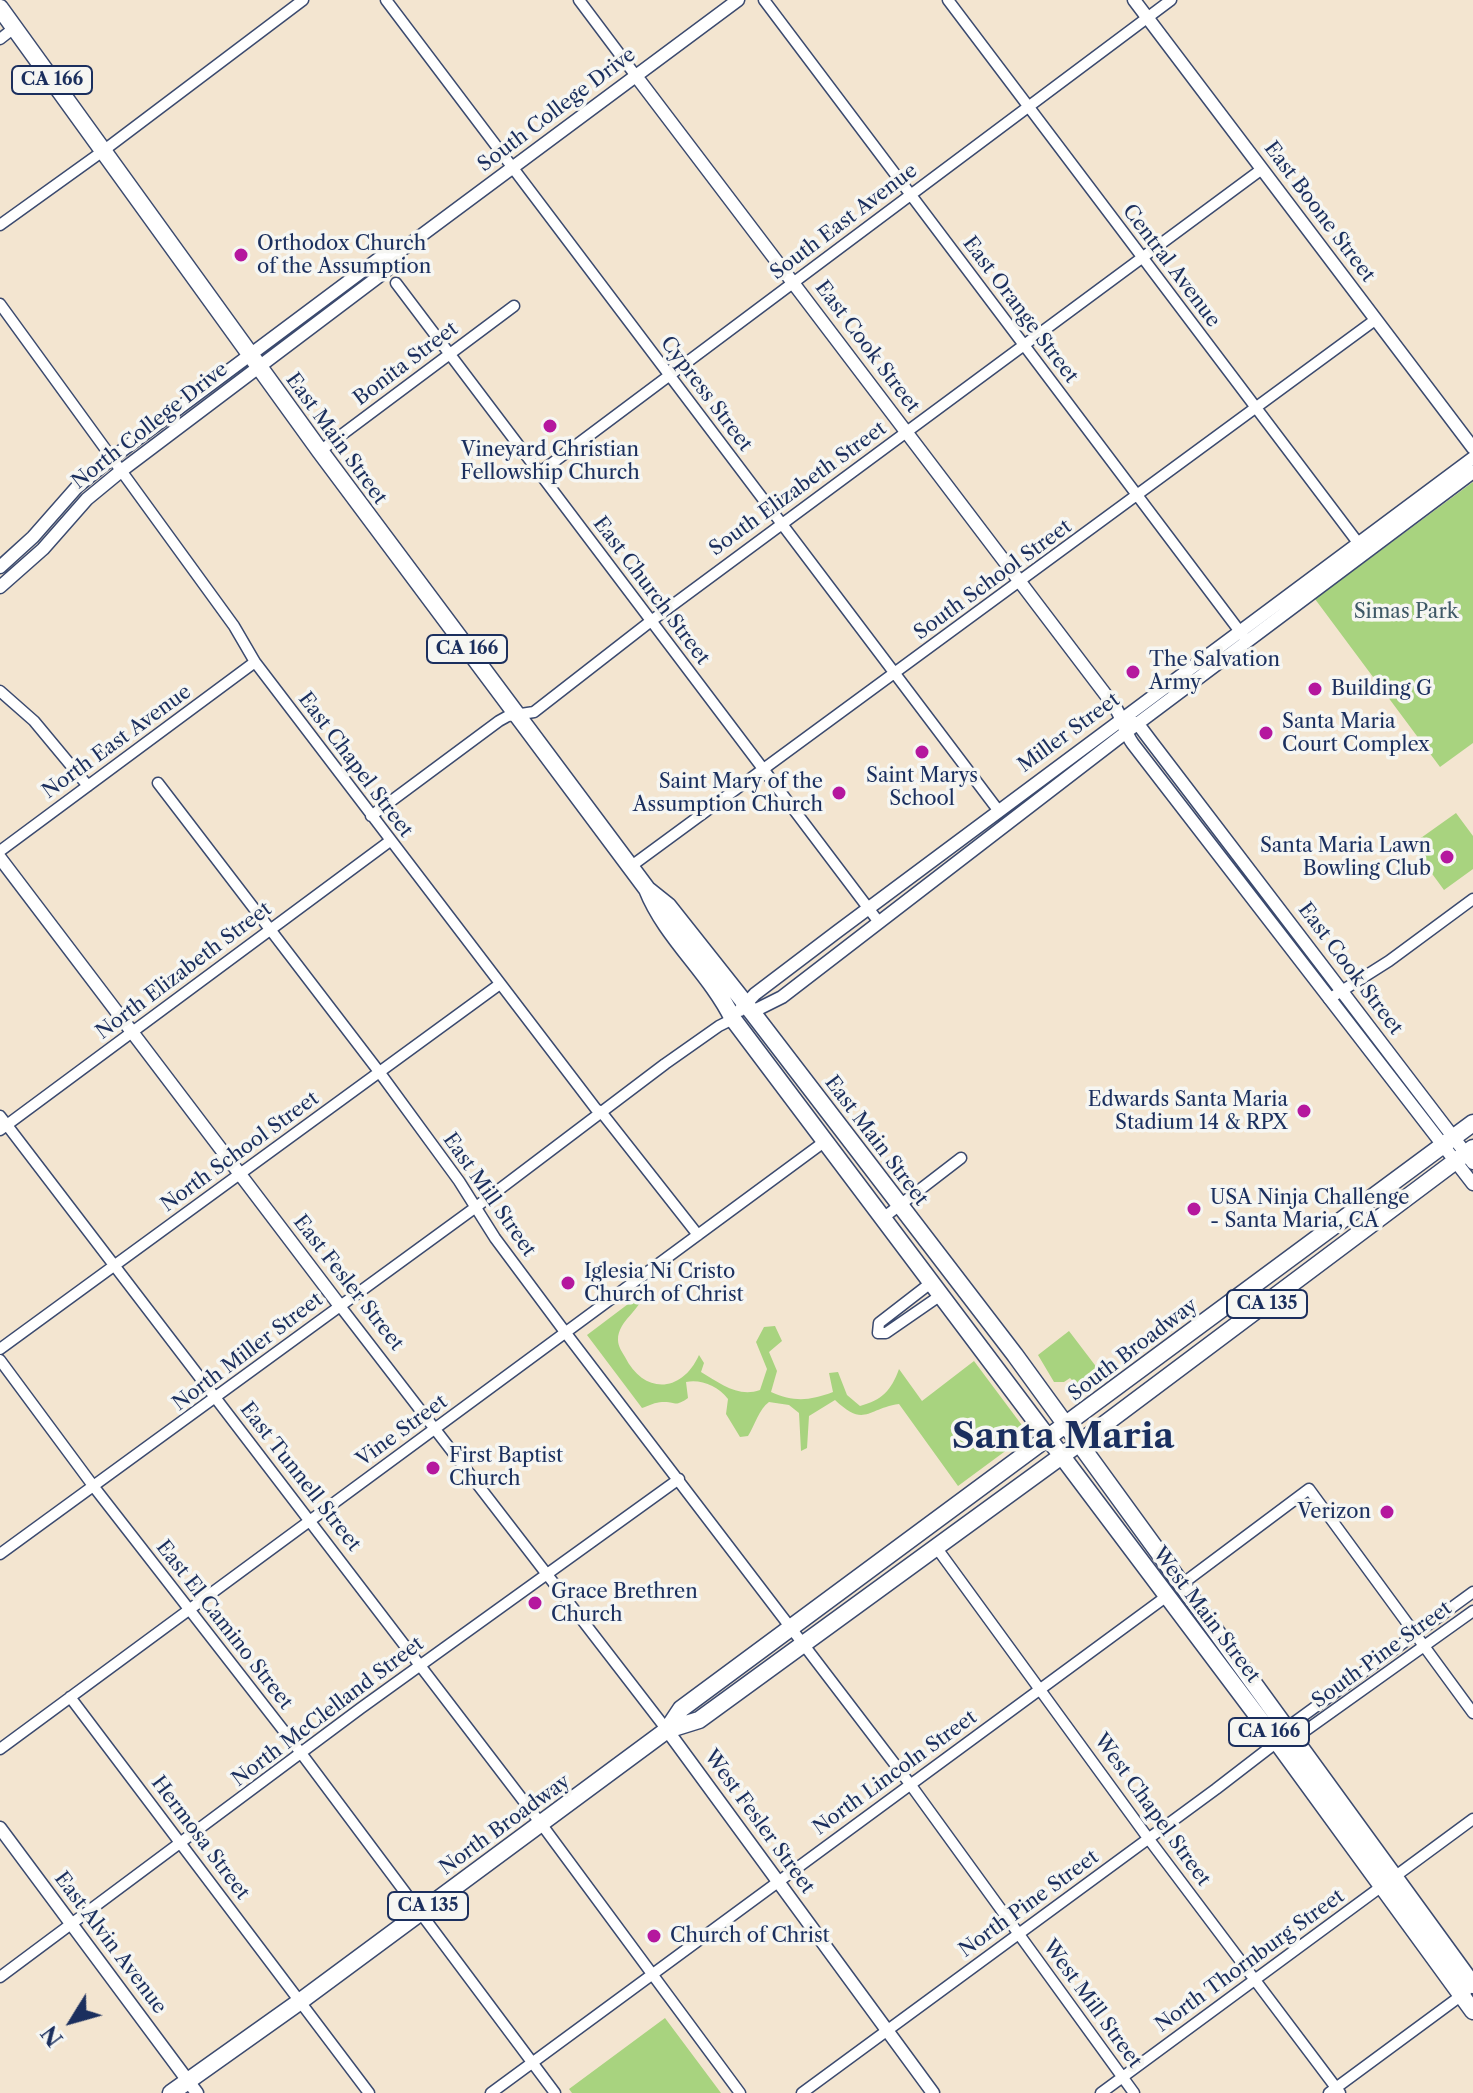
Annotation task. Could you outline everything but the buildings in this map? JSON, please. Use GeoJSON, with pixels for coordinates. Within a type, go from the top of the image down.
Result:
{"type":"FeatureCollection","features":[{"type":"Feature","properties":{"kind":"main road","name":"East Main Street"},"geometry":{"type":"LineString","coordinates":[[0,8],[99,154],[255,361],[513,716],[647,889],[668,906],[748,1008],[1066,1425]]}},
{"type":"Feature","properties":{"kind":"main road","name":"East Main Street"},"geometry":{"type":"LineString","coordinates":[[647,889],[655,910],[721,997],[733,1019],[1049,1438]]}},
{"type":"Feature","properties":{"kind":"main road","name":"South Broadway"},"geometry":{"type":"LineString","coordinates":[[1049,1438],[1473,1123]]}},
{"type":"Feature","properties":{"kind":"main road","name":"CA 135"},"geometry":{"type":"LineString","coordinates":[[1062,1455],[1467,1156]]}},
{"type":"Feature","properties":{"kind":"main road","name":"West Main Street"},"geometry":{"type":"LineString","coordinates":[[1066,1425],[1182,1584],[1388,1882],[1469,1989],[1473,2011]]}},
{"type":"Feature","properties":{"kind":"main road","name":"West Main Street"},"geometry":{"type":"LineString","coordinates":[[1049,1438],[1167,1596],[1286,1737]]}},
{"type":"Feature","properties":{"kind":"main road","name":"North Broadway"},"geometry":{"type":"LineString","coordinates":[[667,1730],[681,1709],[1049,1438]]}},
{"type":"Feature","properties":{"kind":"main road","name":"North Broadway"},"geometry":{"type":"LineString","coordinates":[[171,2093],[192,2087],[302,2000],[667,1730],[699,1720],[1062,1455]]}},
{"type":"Feature","properties":{"kind":"main road"},"geometry":{"type":"LineString","coordinates":[[1109,1520],[1131,1537],[1169,1583],[1175,1586],[1182,1584]]}},
{"type":"Feature","properties":{"kind":"main road"},"geometry":{"type":"LineString","coordinates":[[1167,1596],[1172,1593],[1180,1598],[1233,1658]]}},
{"type":"Feature","properties":{"kind":"street"},"geometry":{"type":"LineString","coordinates":[[0,225],[303,0]]}},
{"type":"Feature","properties":{"kind":"street","name":"Cypress Street"},"geometry":{"type":"LineString","coordinates":[[386,0],[998,810]]}},
{"type":"Feature","properties":{"kind":"street","name":"East Cook Street"},"geometry":{"type":"LineString","coordinates":[[579,0],[1123,718],[1125,733],[1329,999],[1448,1140]]}},
{"type":"Feature","properties":{"kind":"street","name":"South College Drive"},"geometry":{"type":"LineString","coordinates":[[255,361],[393,265],[399,252],[738,0]]}},
{"type":"Feature","properties":{"kind":"street","name":"East Orange Street"},"geometry":{"type":"LineString","coordinates":[[764,0],[1244,637]]}},
{"type":"Feature","properties":{"kind":"street","name":"Central Avenue"},"geometry":{"type":"LineString","coordinates":[[948,0],[1362,549]]}},
{"type":"Feature","properties":{"kind":"street","name":"East Boone Street"},"geometry":{"type":"LineString","coordinates":[[1134,0],[1473,448]]}},
{"type":"Feature","properties":{"kind":"street","name":"South East Avenue"},"geometry":{"type":"LineString","coordinates":[[539,473],[1171,0]]}},
{"type":"Feature","properties":{"kind":"street"},"geometry":{"type":"LineString","coordinates":[[0,39],[14,28]]}},
{"type":"Feature","properties":{"kind":"street","name":"South Elizabeth Street"},"geometry":{"type":"LineString","coordinates":[[513,716],[534,712],[781,524],[1262,169]]}},
{"type":"Feature","properties":{"kind":"street","name":"East Church Street"},"geometry":{"type":"LineString","coordinates":[[396,283],[878,921]]}},
{"type":"Feature","properties":{"kind":"street","name":"East Chapel Street"},"geometry":{"type":"LineString","coordinates":[[0,304],[234,626],[255,662],[596,1109],[698,1235]]}},
{"type":"Feature","properties":{"kind":"street","name":"Bonita Street"},"geometry":{"type":"LineString","coordinates":[[320,451],[514,306]]}},
{"type":"Feature","properties":{"kind":"street","name":"South School Street"},"geometry":{"type":"LineString","coordinates":[[630,867],[1375,320]]}},
{"type":"Feature","properties":{"kind":"street","name":"North College Drive"},"geometry":{"type":"LineString","coordinates":[[0,567],[33,537],[69,495],[112,458],[255,361]]}},
{"type":"Feature","properties":{"kind":"street","name":"North College Drive"},"geometry":{"type":"LineString","coordinates":[[0,587],[43,549],[87,499],[255,361]]}},
{"type":"Feature","properties":{"kind":"street","name":"Miller Street"},"geometry":{"type":"LineString","coordinates":[[1362,549],[1473,458]]}},
{"type":"Feature","properties":{"kind":"street","name":"Miller Street"},"geometry":{"type":"LineString","coordinates":[[748,1008],[782,997],[1138,724],[1244,637],[1362,549],[1473,472]]}},
{"type":"Feature","properties":{"kind":"street","name":"Miller Street"},"geometry":{"type":"LineString","coordinates":[[733,1019],[869,908],[998,810],[1123,718],[1244,637]]}},
{"type":"Feature","properties":{"kind":"street","name":"North East Avenue"},"geometry":{"type":"LineString","coordinates":[[0,851],[255,662]]}},
{"type":"Feature","properties":{"kind":"street"},"geometry":{"type":"LineString","coordinates":[[0,691],[34,721],[88,786]]}},
{"type":"Feature","properties":{"kind":"street"},"geometry":{"type":"LineString","coordinates":[[371,816],[513,716]]}},
{"type":"Feature","properties":{"kind":"street"},"geometry":{"type":"LineString","coordinates":[[1123,718],[1138,724]]}},
{"type":"Feature","properties":{"kind":"street","name":"East Cook Street"},"geometry":{"type":"LineString","coordinates":[[1138,724],[1343,992],[1448,1140]]}},
{"type":"Feature","properties":{"kind":"street","name":"East Mill Street"},"geometry":{"type":"LineString","coordinates":[[158,783],[380,1073],[565,1332],[792,1627]]}},
{"type":"Feature","properties":{"kind":"street","name":"North Elizabeth Street"},"geometry":{"type":"LineString","coordinates":[[2,1123],[132,1032],[390,841]]}},
{"type":"Feature","properties":{"kind":"street"},"geometry":{"type":"LineString","coordinates":[[1225,863],[1237,854]]}},
{"type":"Feature","properties":{"kind":"street","name":"East Fesler Street"},"geometry":{"type":"LineString","coordinates":[[0,858],[667,1730]]}},
{"type":"Feature","properties":{"kind":"street"},"geometry":{"type":"LineString","coordinates":[[1329,999],[1473,899]]}},
{"type":"Feature","properties":{"kind":"street","name":"North School Street"},"geometry":{"type":"LineString","coordinates":[[0,1349],[500,984]]}},
{"type":"Feature","properties":{"kind":"street","name":"North Miller Street"},"geometry":{"type":"LineString","coordinates":[[0,1554],[216,1399],[692,1045],[733,1019]]}},
{"type":"Feature","properties":{"kind":"street","name":"East Tunnell Street"},"geometry":{"type":"LineString","coordinates":[[2,1123],[115,1264],[311,1520],[541,1823],[740,2093]]}},
{"type":"Feature","properties":{"kind":"street"},"geometry":{"type":"LineString","coordinates":[[1448,1140],[1467,1156],[1473,1184]]}},
{"type":"Feature","properties":{"kind":"street","name":"Vine Street"},"geometry":{"type":"LineString","coordinates":[[0,1749],[824,1142]]}},
{"type":"Feature","properties":{"kind":"street"},"geometry":{"type":"LineString","coordinates":[[883,1218],[961,1158]]}},
{"type":"Feature","properties":{"kind":"street"},"geometry":{"type":"LineString","coordinates":[[937,1288],[886,1333],[878,1333],[879,1323],[937,1288]]}},
{"type":"Feature","properties":{"kind":"street","name":"East El Camino Street"},"geometry":{"type":"LineString","coordinates":[[0,1360],[94,1487],[421,1911],[555,2093]]}},
{"type":"Feature","properties":{"kind":"street","name":"North McClelland Street"},"geometry":{"type":"LineString","coordinates":[[0,1977],[301,1753],[679,1479]]}},
{"type":"Feature","properties":{"kind":"street"},"geometry":{"type":"LineString","coordinates":[[1182,1584],[1309,1489],[1473,1713]]}},
{"type":"Feature","properties":{"kind":"street","name":"West Chapel Street"},"geometry":{"type":"LineString","coordinates":[[936,1547],[1335,2091]]}},
{"type":"Feature","properties":{"kind":"street","name":"South Pine Street"},"geometry":{"type":"LineString","coordinates":[[1286,1737],[1473,1592]]}},
{"type":"Feature","properties":{"kind":"street","name":"North Lincoln Street"},"geometry":{"type":"LineString","coordinates":[[491,2093],[1167,1596]]}},
{"type":"Feature","properties":{"kind":"street","name":"South Pine Street"},"geometry":{"type":"LineString","coordinates":[[1286,1737],[1424,1647],[1473,1611]]}},
{"type":"Feature","properties":{"kind":"street","name":"West Mill Street"},"geometry":{"type":"LineString","coordinates":[[792,1627],[1134,2093]]}},
{"type":"Feature","properties":{"kind":"street","name":"Hermosa Street"},"geometry":{"type":"LineString","coordinates":[[70,1697],[302,2000],[369,2093]]}},
{"type":"Feature","properties":{"kind":"street","name":"West Fesler Street"},"geometry":{"type":"LineString","coordinates":[[667,1730],[933,2093]]}},
{"type":"Feature","properties":{"kind":"street","name":"North Pine Street"},"geometry":{"type":"LineString","coordinates":[[802,2093],[1286,1737]]}},
{"type":"Feature","properties":{"kind":"street","name":"North Thornburg Street"},"geometry":{"type":"LineString","coordinates":[[1101,2093],[1473,1819]]}},
{"type":"Feature","properties":{"kind":"street","name":"East Alvin Avenue"},"geometry":{"type":"LineString","coordinates":[[0,1828],[192,2087]]}},
{"type":"Feature","properties":{"kind":"street"},"geometry":{"type":"LineString","coordinates":[[1335,2091],[1469,1989]]}},
{"type":"Feature","properties":{"kind":"green space","name":"Simas Park"},"geometry":{"type":"Polygon","coordinates":[[[1473,482],[1473,743],[1440,767],[1315,599],[1473,482]]]}},
{"type":"Feature","properties":{"kind":"green space","name":"Santa Maria Lawn Bowling Club"},"geometry":{"type":"Polygon","coordinates":[[[1456,813],[1473,836],[1473,869],[1444,890],[1411,845],[1456,813]]]}},
{"type":"Feature","properties":{"kind":"green space"},"geometry":{"type":"Polygon","coordinates":[[[644,1292],[639,1305],[622,1327],[618,1342],[633,1369],[652,1383],[663,1384],[683,1377],[699,1355],[704,1363],[701,1372],[722,1385],[744,1392],[760,1390],[767,1369],[756,1342],[764,1327],[775,1326],[782,1341],[769,1352],[777,1371],[771,1392],[794,1399],[824,1395],[833,1392],[829,1373],[838,1372],[847,1395],[860,1406],[885,1394],[899,1369],[922,1401],[974,1361],[1024,1428],[1023,1438],[958,1486],[899,1404],[860,1415],[835,1400],[809,1416],[807,1448],[801,1451],[799,1413],[789,1405],[769,1402],[748,1436],[740,1437],[726,1414],[728,1399],[719,1390],[703,1383],[686,1382],[688,1398],[680,1403],[660,1402],[642,1408],[587,1335],[644,1292]]]}},
{"type":"Feature","properties":{"kind":"green space"},"geometry":{"type":"Polygon","coordinates":[[[1069,1331],[1104,1377],[1085,1384],[1075,1383],[1070,1378],[1064,1382],[1054,1382],[1038,1355],[1069,1331]]]}},
{"type":"Feature","properties":{"kind":"green space"},"geometry":{"type":"Polygon","coordinates":[[[665,2018],[721,2093],[572,2093],[569,2089],[665,2018]]]}},
{"type":"Feature","properties":{"kind":"place","name":"Orthodox Church of the Assumption"},"geometry":{"type":"Point","coordinates":[241,255]}},
{"type":"Feature","properties":{"kind":"place","name":"Vineyard Christian Fellowship Church"},"geometry":{"type":"Point","coordinates":[550,426]}},
{"type":"Feature","properties":{"kind":"place","name":"The Salvation Army"},"geometry":{"type":"Point","coordinates":[1133,672]}},
{"type":"Feature","properties":{"kind":"place","name":"Building G"},"geometry":{"type":"Point","coordinates":[1315,689]}},
{"type":"Feature","properties":{"kind":"place","name":"Santa Maria Court Complex"},"geometry":{"type":"Point","coordinates":[1266,733]}},
{"type":"Feature","properties":{"kind":"place","name":"Saint Marys School"},"geometry":{"type":"Point","coordinates":[922,752]}},
{"type":"Feature","properties":{"kind":"place","name":"Saint Mary of the Assumption Church"},"geometry":{"type":"Point","coordinates":[839,793]}},
{"type":"Feature","properties":{"kind":"place","name":"Santa Maria Lawn Bowling Club"},"geometry":{"type":"Point","coordinates":[1447,857]}},
{"type":"Feature","properties":{"kind":"place","name":"Edwards Santa Maria Stadium 14 & RPX"},"geometry":{"type":"Point","coordinates":[1304,1111]}},
{"type":"Feature","properties":{"kind":"place","name":"USA Ninja Challenge - Santa Maria, CA"},"geometry":{"type":"Point","coordinates":[1194,1209]}},
{"type":"Feature","properties":{"kind":"place","name":"Iglesia Ni Cristo Church of Christ"},"geometry":{"type":"Point","coordinates":[568,1283]}},
{"type":"Feature","properties":{"kind":"place","name":"First Baptist Church"},"geometry":{"type":"Point","coordinates":[433,1468]}},
{"type":"Feature","properties":{"kind":"place","name":"Verizon"},"geometry":{"type":"Point","coordinates":[1387,1512]}},
{"type":"Feature","properties":{"kind":"place","name":"Grace Brethren Church"},"geometry":{"type":"Point","coordinates":[535,1603]}},
{"type":"Feature","properties":{"kind":"place","name":"Church of Christ"},"geometry":{"type":"Point","coordinates":[654,1936]}},
{"type":"Feature","properties":{"kind":"district","name":"Santa Maria"},"geometry":{"type":"Point","coordinates":[1063,1438]}}]}
